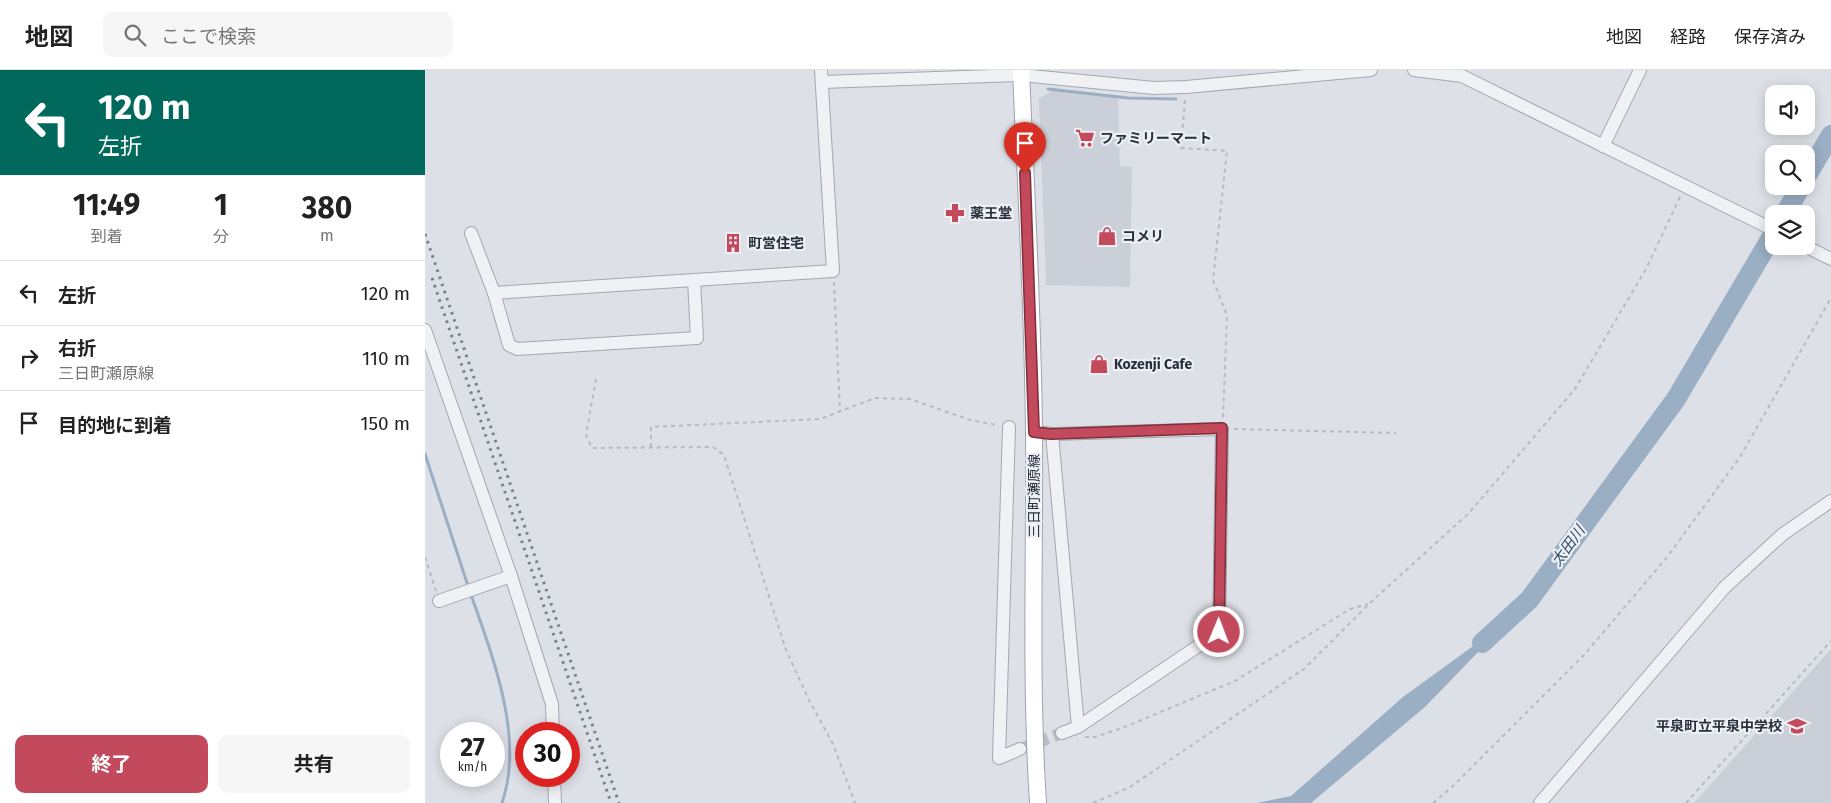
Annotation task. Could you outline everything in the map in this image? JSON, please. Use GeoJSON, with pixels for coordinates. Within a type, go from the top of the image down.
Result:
{"type":"FeatureCollection","features":[{"type":"Feature","properties":{"kind":"main road","name":"三日町瀬原線"},"geometry":{"type":"LineString","coordinates":[[1021,73],[1034,432],[1033,606],[1035,752],[1038,803]]}},
{"type":"Feature","properties":{"kind":"street"},"geometry":{"type":"LineString","coordinates":[[493,293],[833,271],[822,76],[1021,73],[1154,88],[1186,88],[1371,70]]}},
{"type":"Feature","properties":{"kind":"street"},"geometry":{"type":"LineString","coordinates":[[1414,70],[1462,76],[1765,225]]}},
{"type":"Feature","properties":{"kind":"street"},"geometry":{"type":"LineString","coordinates":[[1603,146],[1641,70]]}},
{"type":"Feature","properties":{"kind":"street"},"geometry":{"type":"LineString","coordinates":[[471,234],[493,293],[509,345],[517,349],[697,338],[693,280]]}},
{"type":"Feature","properties":{"kind":"street"},"geometry":{"type":"LineString","coordinates":[[1815,251],[1831,259]]}},
{"type":"Feature","properties":{"kind":"street"},"geometry":{"type":"LineString","coordinates":[[425,330],[552,704],[553,722]]}},
{"type":"Feature","properties":{"kind":"street"},"geometry":{"type":"LineString","coordinates":[[1009,427],[999,758],[1020,749]]}},
{"type":"Feature","properties":{"kind":"street"},"geometry":{"type":"LineString","coordinates":[[1034,432],[1051,434],[1222,428],[1219,632],[1078,727],[1062,734]]}},
{"type":"Feature","properties":{"kind":"street"},"geometry":{"type":"LineString","coordinates":[[1051,434],[1078,727]]}},
{"type":"Feature","properties":{"kind":"street"},"geometry":{"type":"LineString","coordinates":[[1540,803],[1725,587],[1783,534],[1831,501]]}},
{"type":"Feature","properties":{"kind":"street"},"geometry":{"type":"LineString","coordinates":[[439,601],[508,578]]}},
{"type":"Feature","properties":{"kind":"street"},"geometry":{"type":"LineString","coordinates":[[554,787],[555,803]]}},
{"type":"Feature","properties":{"kind":"path"},"geometry":{"type":"LineString","coordinates":[[1186,88],[1181,148],[1227,151],[1213,280],[1227,315],[1222,428],[1396,433]]}},
{"type":"Feature","properties":{"kind":"path"},"geometry":{"type":"LineString","coordinates":[[1093,803],[1130,787],[1304,669],[1370,603],[1469,513],[1575,389],[1646,269],[1687,186]]}},
{"type":"Feature","properties":{"kind":"path"},"geometry":{"type":"LineString","coordinates":[[833,271],[840,412]]}},
{"type":"Feature","properties":{"kind":"path"},"geometry":{"type":"LineString","coordinates":[[1433,803],[1452,787],[1584,655],[1668,556],[1740,457],[1831,298]]}},
{"type":"Feature","properties":{"kind":"path"},"geometry":{"type":"LineString","coordinates":[[596,379],[586,435],[592,448],[713,447],[724,455],[786,650],[809,700],[833,744],[855,803]]}},
{"type":"Feature","properties":{"kind":"path"},"geometry":{"type":"LineString","coordinates":[[651,447],[651,427],[821,419],[875,398],[910,399],[970,420],[1009,427]]}},
{"type":"Feature","properties":{"kind":"path"},"geometry":{"type":"LineString","coordinates":[[425,557],[439,601]]}},
{"type":"Feature","properties":{"kind":"path"},"geometry":{"type":"LineString","coordinates":[[1078,727],[1084,737],[1095,737],[1235,681],[1350,609],[1370,603]]}},
{"type":"Feature","properties":{"kind":"path"},"geometry":{"type":"LineString","coordinates":[[1686,803],[1831,641]]}},
{"type":"Feature","properties":{"kind":"shaded area"},"geometry":{"type":"Polygon","coordinates":[[[1052,90],[1118,97],[1120,166],[1132,167],[1130,287],[1046,285],[1039,99],[1052,90]]]}},
{"type":"Feature","properties":{"kind":"shaded area","name":"平泉町立平泉中学校"},"geometry":{"type":"Polygon","coordinates":[[[1831,649],[1831,803],[1694,803],[1831,649]]]}},
{"type":"Feature","properties":{"kind":"water"},"geometry":{"type":"Polygon","coordinates":[[[1509,620],[1426,706],[1311,803],[1257,803],[1291,796],[1403,697],[1509,620]]]}},
{"type":"Feature","properties":{"kind":"waterway"},"geometry":{"type":"LineString","coordinates":[[1048,89],[1128,98],[1176,99]]}},
{"type":"Feature","properties":{"kind":"waterway","name":"太田川"},"geometry":{"type":"LineString","coordinates":[[1815,162],[1831,135]]}},
{"type":"Feature","properties":{"kind":"waterway","name":"太田川"},"geometry":{"type":"LineString","coordinates":[[1790,205],[1796,195]]}},
{"type":"Feature","properties":{"kind":"waterway","name":"太田川"},"geometry":{"type":"LineString","coordinates":[[1482,643],[1529,600],[1676,399],[1765,248]]}},
{"type":"Feature","properties":{"kind":"waterway"},"geometry":{"type":"LineString","coordinates":[[425,454],[468,586]]}},
{"type":"Feature","properties":{"kind":"waterway"},"geometry":{"type":"LineString","coordinates":[[470,592],[496,669],[508,724],[510,751],[508,778],[502,803]]}},
{"type":"Feature","properties":{"kind":"tunnel"},"geometry":{"type":"LineString","coordinates":[[1020,749],[1062,733]]}},
{"type":"Feature","properties":{"kind":"railway"},"geometry":{"type":"LineString","coordinates":[[425,234],[619,803]]}},
{"type":"Feature","properties":{"kind":"railway"},"geometry":{"type":"LineString","coordinates":[[432,278],[611,803]]}},
{"type":"Feature","properties":{"kind":"place","name":"ファミリーマート"},"geometry":{"type":"Point","coordinates":[1085,138]}},
{"type":"Feature","properties":{"kind":"place","name":"薬王堂"},"geometry":{"type":"Point","coordinates":[955,213]}},
{"type":"Feature","properties":{"kind":"place","name":"コメリ"},"geometry":{"type":"Point","coordinates":[1107,236]}},
{"type":"Feature","properties":{"kind":"place","name":"町営住宅"},"geometry":{"type":"Point","coordinates":[733,243]}},
{"type":"Feature","properties":{"kind":"place","name":"Kozenji Cafe"},"geometry":{"type":"Point","coordinates":[1099,364]}},
{"type":"Feature","properties":{"kind":"place","name":"平泉町立平泉中学校"},"geometry":{"type":"Point","coordinates":[1797,726]}},
{"type":"Feature","properties":{"kind":"route"},"geometry":{"type":"LineString","coordinates":[[1025,173],[1034,432],[1051,434],[1222,428],[1219,632]]}}]}
